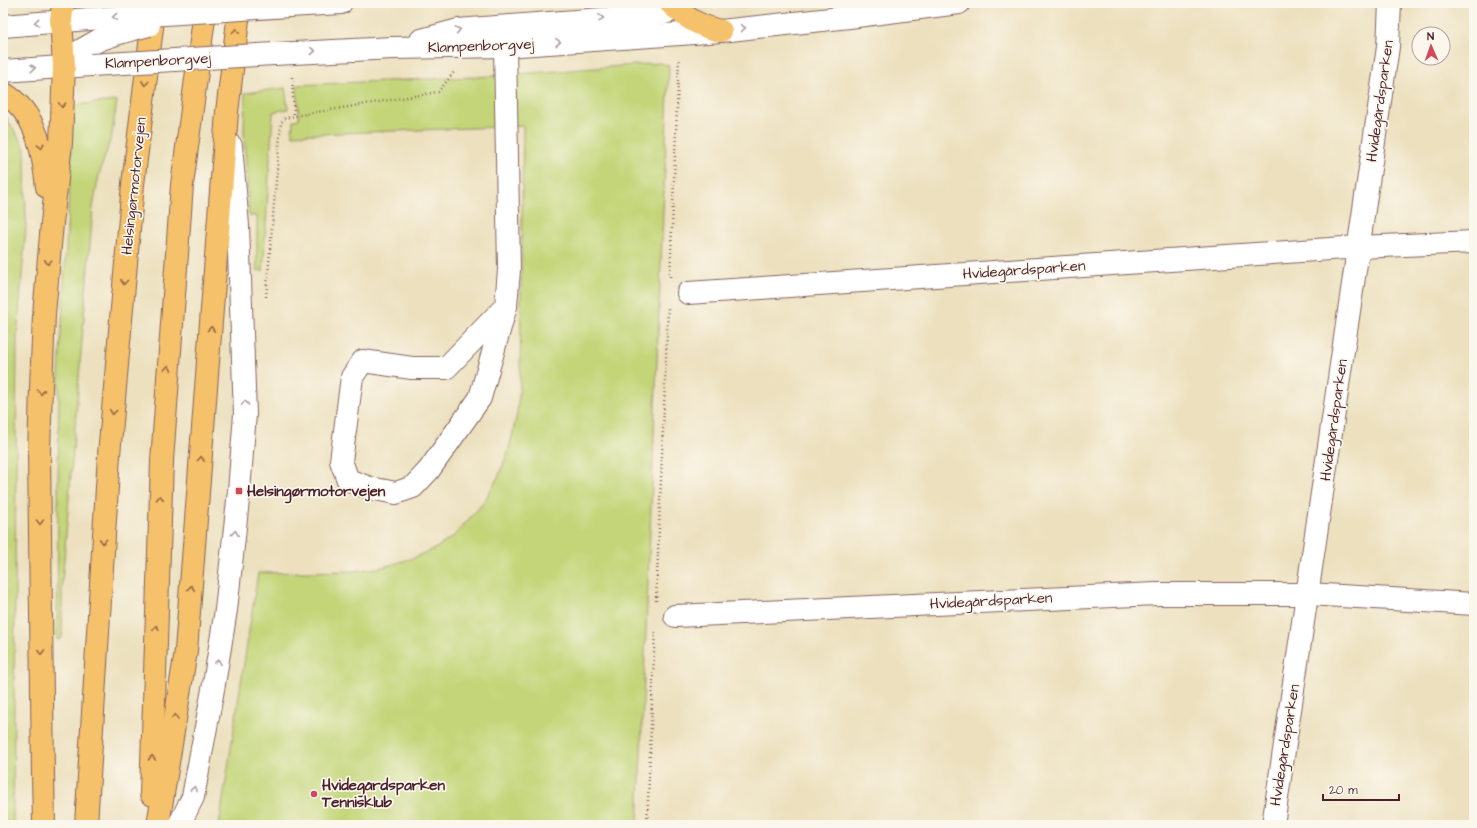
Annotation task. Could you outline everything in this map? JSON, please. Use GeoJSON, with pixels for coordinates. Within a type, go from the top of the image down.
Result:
{"type":"FeatureCollection","features":[{"type":"Feature","properties":{"kind":"highway","name":"Helsingørmotorvejen"},"geometry":{"type":"LineString","coordinates":[[86,825],[109,455],[132,184],[155,3]]}},
{"type":"Feature","properties":{"kind":"highway"},"geometry":{"type":"LineString","coordinates":[[158,825],[186,651],[227,112],[240,3]]}},
{"type":"Feature","properties":{"kind":"highway"},"geometry":{"type":"LineString","coordinates":[[676,5],[694,22],[705,27],[721,31]]}},
{"type":"Feature","properties":{"kind":"highway"},"geometry":{"type":"LineString","coordinates":[[150,825],[162,461],[182,185],[201,8]]}},
{"type":"Feature","properties":{"kind":"highway"},"geometry":{"type":"LineString","coordinates":[[44,825],[39,453],[44,322],[52,223],[61,143],[64,66],[62,12]]}},
{"type":"Feature","properties":{"kind":"highway"},"geometry":{"type":"LineString","coordinates":[[3,93],[22,107],[38,135],[44,162],[52,223]]}},
{"type":"Feature","properties":{"kind":"street"},"geometry":{"type":"LineString","coordinates":[[3,26],[62,12],[90,19],[201,8],[341,3]]}},
{"type":"Feature","properties":{"kind":"street","name":"Klampenborgvej"},"geometry":{"type":"LineString","coordinates":[[3,70],[393,48],[505,46],[680,34],[721,31],[958,3]]}},
{"type":"Feature","properties":{"kind":"street","name":"Hvidegårdsparken"},"geometry":{"type":"LineString","coordinates":[[1273,825],[1388,47],[1390,3]]}},
{"type":"Feature","properties":{"kind":"street"},"geometry":{"type":"LineString","coordinates":[[393,48],[458,30],[664,13],[676,5]]}},
{"type":"Feature","properties":{"kind":"street"},"geometry":{"type":"LineString","coordinates":[[64,66],[78,52],[99,40],[201,8]]}},
{"type":"Feature","properties":{"kind":"street"},"geometry":{"type":"LineString","coordinates":[[505,46],[509,270],[506,306],[480,398],[429,470],[413,487],[396,493],[370,488],[348,480],[341,461],[352,377],[363,361],[412,368],[446,368],[506,306]]}},
{"type":"Feature","properties":{"kind":"street"},"geometry":{"type":"LineString","coordinates":[[179,825],[193,797],[226,610],[239,491],[245,414],[238,226],[227,112]]}},
{"type":"Feature","properties":{"kind":"street","name":"Hvidegårdsparken"},"geometry":{"type":"LineString","coordinates":[[688,293],[1359,247],[1474,242]]}},
{"type":"Feature","properties":{"kind":"street","name":"Hvidegårdsparken"},"geometry":{"type":"LineString","coordinates":[[662,616],[1156,594],[1308,594],[1474,604]]}},
{"type":"Feature","properties":{"kind":"path"},"geometry":{"type":"LineString","coordinates":[[670,278],[680,34]]}},
{"type":"Feature","properties":{"kind":"path"},"geometry":{"type":"LineString","coordinates":[[266,302],[281,123],[285,118],[438,92],[472,47]]}},
{"type":"Feature","properties":{"kind":"path"},"geometry":{"type":"LineString","coordinates":[[282,54],[294,116]]}},
{"type":"Feature","properties":{"kind":"path"},"geometry":{"type":"LineString","coordinates":[[647,825],[662,616],[669,302]]}},
{"type":"Feature","properties":{"kind":"green space"},"geometry":{"type":"Polygon","coordinates":[[[661,63],[669,66],[638,825],[219,825],[258,573],[353,571],[383,567],[413,558],[436,548],[454,536],[484,502],[499,475],[509,449],[517,414],[520,382],[523,126],[292,135],[293,120],[299,119],[297,85],[493,76],[661,63]]]}},
{"type":"Feature","properties":{"kind":"green space"},"geometry":{"type":"Polygon","coordinates":[[[285,88],[288,109],[273,112],[263,271],[257,270],[257,216],[249,216],[244,131],[245,93],[285,88]]]}},
{"type":"Feature","properties":{"kind":"green space"},"geometry":{"type":"Polygon","coordinates":[[[117,101],[112,134],[99,175],[93,207],[62,583],[62,638],[57,640],[59,373],[74,105],[117,101]]]}},
{"type":"Feature","properties":{"kind":"green space"},"geometry":{"type":"Polygon","coordinates":[[[3,112],[25,148],[26,227],[17,336],[13,825],[3,825],[3,112]]]}},
{"type":"Feature","properties":{"kind":"place","name":"Helsingørmotorvejen"},"geometry":{"type":"Point","coordinates":[239,491]}},
{"type":"Feature","properties":{"kind":"place","name":"Hvidegårdsparken Tennisklub"},"geometry":{"type":"Point","coordinates":[314,794]}}]}
